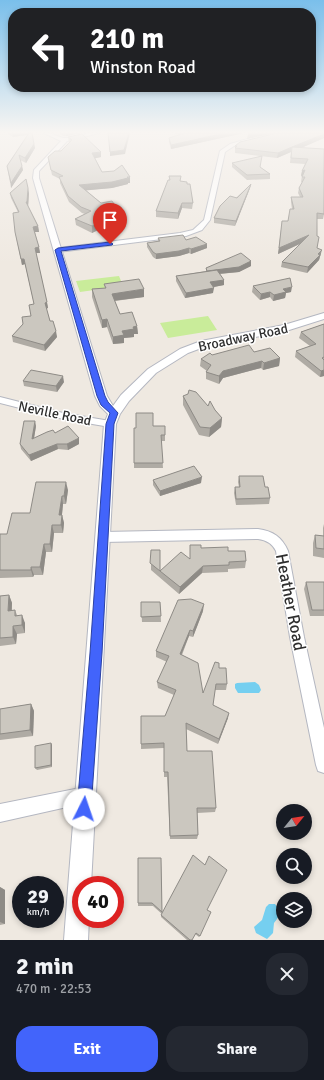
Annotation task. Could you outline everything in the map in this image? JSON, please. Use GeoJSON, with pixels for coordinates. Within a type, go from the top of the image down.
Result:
{"type":"FeatureCollection","features":[{"type":"Feature","properties":{"kind":"street"},"geometry":{"type":"LineString","coordinates":[[36,177],[101,396],[112,419],[76,940]]}},
{"type":"Feature","properties":{"kind":"street"},"geometry":{"type":"LineString","coordinates":[[58,250],[184,235],[200,229],[207,220],[217,177]]}},
{"type":"Feature","properties":{"kind":"street","name":"Broadway Road"},"geometry":{"type":"LineString","coordinates":[[112,419],[124,398],[152,371],[184,351],[201,344],[286,328],[324,316]]}},
{"type":"Feature","properties":{"kind":"street","name":"Neville Road"},"geometry":{"type":"LineString","coordinates":[[0,400],[62,416],[112,419]]}},
{"type":"Feature","properties":{"kind":"street","name":"Heather Road"},"geometry":{"type":"LineString","coordinates":[[103,537],[258,534],[270,537],[278,543],[282,551],[297,637],[324,765]]}},
{"type":"Feature","properties":{"kind":"street"},"geometry":{"type":"LineString","coordinates":[[0,813],[85,795]]}},
{"type":"Feature","properties":{"kind":"green space"},"geometry":{"type":"Polygon","coordinates":[[[119,276],[123,286],[80,292],[76,281],[119,276]]]}},
{"type":"Feature","properties":{"kind":"green space"},"geometry":{"type":"Polygon","coordinates":[[[208,316],[217,330],[168,338],[160,323],[208,316]]]}},
{"type":"Feature","properties":{"kind":"water"},"geometry":{"type":"Polygon","coordinates":[[[255,682],[259,685],[261,690],[259,693],[238,693],[235,688],[235,684],[237,683],[255,682]]]}},
{"type":"Feature","properties":{"kind":"water"},"geometry":{"type":"Polygon","coordinates":[[[269,904],[275,904],[276,906],[276,920],[274,923],[273,933],[267,939],[256,933],[254,927],[262,920],[266,907],[269,904]]]}},
{"type":"Feature","properties":{"kind":"building"},"geometry":{"type":"Polygon","coordinates":[[[10,177],[15,177],[11,183],[10,177]]]}},
{"type":"Feature","properties":{"kind":"building"},"geometry":{"type":"Polygon","coordinates":[[[59,177],[130,177],[112,182],[79,185],[101,203],[112,201],[116,207],[121,207],[123,218],[108,219],[92,226],[75,219],[91,211],[81,207],[68,196],[59,177]]]}},
{"type":"Feature","properties":{"kind":"building"},"geometry":{"type":"Polygon","coordinates":[[[169,177],[181,177],[180,181],[190,184],[193,203],[182,203],[178,213],[156,211],[168,180],[170,180],[169,177]]]}},
{"type":"Feature","properties":{"kind":"building"},"geometry":{"type":"Polygon","coordinates":[[[302,177],[324,177],[324,214],[317,213],[317,236],[319,237],[317,248],[322,250],[318,254],[320,255],[308,267],[282,262],[309,235],[279,248],[282,221],[288,221],[290,209],[294,209],[291,197],[303,197],[299,188],[305,177],[302,177]]]}},
{"type":"Feature","properties":{"kind":"building"},"geometry":{"type":"Polygon","coordinates":[[[26,179],[28,188],[26,202],[38,226],[33,227],[39,247],[35,248],[47,302],[45,303],[50,321],[53,321],[56,331],[44,345],[12,336],[23,324],[22,317],[31,316],[29,305],[34,304],[24,259],[21,259],[15,232],[13,213],[19,212],[10,193],[26,179]]]}},
{"type":"Feature","properties":{"kind":"building"},"geometry":{"type":"Polygon","coordinates":[[[251,184],[236,221],[214,218],[220,206],[230,196],[237,198],[251,184]]]}},
{"type":"Feature","properties":{"kind":"building"},"geometry":{"type":"Polygon","coordinates":[[[183,235],[186,240],[196,237],[207,244],[191,249],[189,248],[156,254],[147,243],[160,241],[158,238],[183,235]]]}},
{"type":"Feature","properties":{"kind":"building"},"geometry":{"type":"Polygon","coordinates":[[[241,253],[251,261],[239,267],[207,271],[206,268],[241,253]]]}},
{"type":"Feature","properties":{"kind":"building"},"geometry":{"type":"Polygon","coordinates":[[[217,270],[224,280],[210,282],[214,288],[186,293],[176,276],[217,270]]]}},
{"type":"Feature","properties":{"kind":"building"},"geometry":{"type":"Polygon","coordinates":[[[290,278],[292,287],[283,289],[286,292],[274,295],[270,292],[261,294],[253,286],[290,278]]]}},
{"type":"Feature","properties":{"kind":"building"},"geometry":{"type":"Polygon","coordinates":[[[139,279],[144,289],[112,294],[120,314],[132,312],[137,326],[133,327],[134,329],[122,331],[124,335],[113,337],[107,319],[102,320],[92,289],[106,288],[104,284],[139,279]]]}},
{"type":"Feature","properties":{"kind":"building"},"geometry":{"type":"Polygon","coordinates":[[[324,324],[324,357],[322,358],[324,360],[324,370],[321,371],[296,351],[316,344],[301,332],[324,324]]]}},
{"type":"Feature","properties":{"kind":"building"},"geometry":{"type":"Polygon","coordinates":[[[249,345],[254,352],[270,348],[280,358],[264,363],[262,361],[223,371],[219,376],[206,372],[211,365],[201,359],[210,353],[212,355],[249,345]]]}},
{"type":"Feature","properties":{"kind":"building"},"geometry":{"type":"Polygon","coordinates":[[[31,370],[63,376],[56,386],[23,381],[31,370]]]}},
{"type":"Feature","properties":{"kind":"building"},"geometry":{"type":"Polygon","coordinates":[[[189,390],[196,392],[208,406],[210,401],[222,418],[210,428],[200,427],[183,396],[188,394],[189,390]]]}},
{"type":"Feature","properties":{"kind":"building"},"geometry":{"type":"Polygon","coordinates":[[[136,413],[153,413],[153,426],[165,426],[165,435],[161,435],[163,463],[134,463],[134,428],[136,428],[136,413]]]}},
{"type":"Feature","properties":{"kind":"building"},"geometry":{"type":"Polygon","coordinates":[[[24,421],[35,421],[32,439],[53,430],[55,433],[68,426],[79,438],[67,444],[57,444],[29,455],[20,444],[24,421]]]}},
{"type":"Feature","properties":{"kind":"building"},"geometry":{"type":"Polygon","coordinates":[[[194,466],[202,477],[160,491],[153,480],[194,466]]]}},
{"type":"Feature","properties":{"kind":"building"},"geometry":{"type":"Polygon","coordinates":[[[239,476],[263,476],[265,487],[268,487],[270,498],[236,499],[235,487],[240,487],[239,476]]]}},
{"type":"Feature","properties":{"kind":"building"},"geometry":{"type":"Polygon","coordinates":[[[36,482],[66,482],[59,515],[62,515],[61,525],[52,525],[50,544],[44,544],[40,567],[31,567],[31,570],[0,570],[0,534],[7,534],[12,513],[30,513],[36,482]]]}},
{"type":"Feature","properties":{"kind":"building"},"geometry":{"type":"Polygon","coordinates":[[[315,535],[324,536],[324,549],[316,548],[315,535]]]}},
{"type":"Feature","properties":{"kind":"building"},"geometry":{"type":"Polygon","coordinates":[[[190,545],[201,545],[201,548],[228,547],[228,551],[245,551],[246,561],[229,562],[229,565],[203,566],[180,587],[160,571],[181,552],[190,559],[190,545]]]}},
{"type":"Feature","properties":{"kind":"building"},"geometry":{"type":"Polygon","coordinates":[[[151,550],[160,550],[160,571],[150,563],[151,550]]]}},
{"type":"Feature","properties":{"kind":"building"},"geometry":{"type":"Polygon","coordinates":[[[306,582],[324,582],[324,610],[312,610],[306,582]]]}},
{"type":"Feature","properties":{"kind":"building"},"geometry":{"type":"Polygon","coordinates":[[[9,595],[8,611],[15,610],[15,616],[22,615],[22,625],[13,626],[13,637],[0,638],[0,596],[9,595]]]}},
{"type":"Feature","properties":{"kind":"building"},"geometry":{"type":"Polygon","coordinates":[[[191,599],[204,604],[193,631],[190,630],[180,654],[198,663],[203,693],[215,662],[219,663],[219,668],[226,668],[227,684],[216,684],[213,705],[229,713],[219,739],[186,723],[187,751],[212,751],[216,808],[197,808],[198,835],[170,836],[168,772],[164,772],[164,743],[141,744],[141,716],[165,716],[176,690],[157,682],[169,656],[156,651],[178,600],[191,599]]]}},
{"type":"Feature","properties":{"kind":"building"},"geometry":{"type":"Polygon","coordinates":[[[141,602],[160,602],[161,616],[141,617],[141,602]]]}},
{"type":"Feature","properties":{"kind":"building"},"geometry":{"type":"Polygon","coordinates":[[[31,704],[30,730],[0,734],[0,709],[31,704]]]}},
{"type":"Feature","properties":{"kind":"building"},"geometry":{"type":"Polygon","coordinates":[[[51,743],[51,765],[35,768],[35,746],[51,743]]]}},
{"type":"Feature","properties":{"kind":"building"},"geometry":{"type":"Polygon","coordinates":[[[193,855],[205,865],[209,856],[227,870],[207,910],[211,912],[200,936],[196,933],[192,940],[190,940],[161,915],[193,855]]]}},
{"type":"Feature","properties":{"kind":"building"},"geometry":{"type":"Polygon","coordinates":[[[138,858],[161,858],[162,912],[152,903],[138,903],[138,858]]]}},
{"type":"Feature","properties":{"kind":"route"},"geometry":{"type":"LineString","coordinates":[[84,809],[96,653],[110,424],[114,413],[104,403],[101,396],[76,316],[58,250],[110,244]]}}]}
